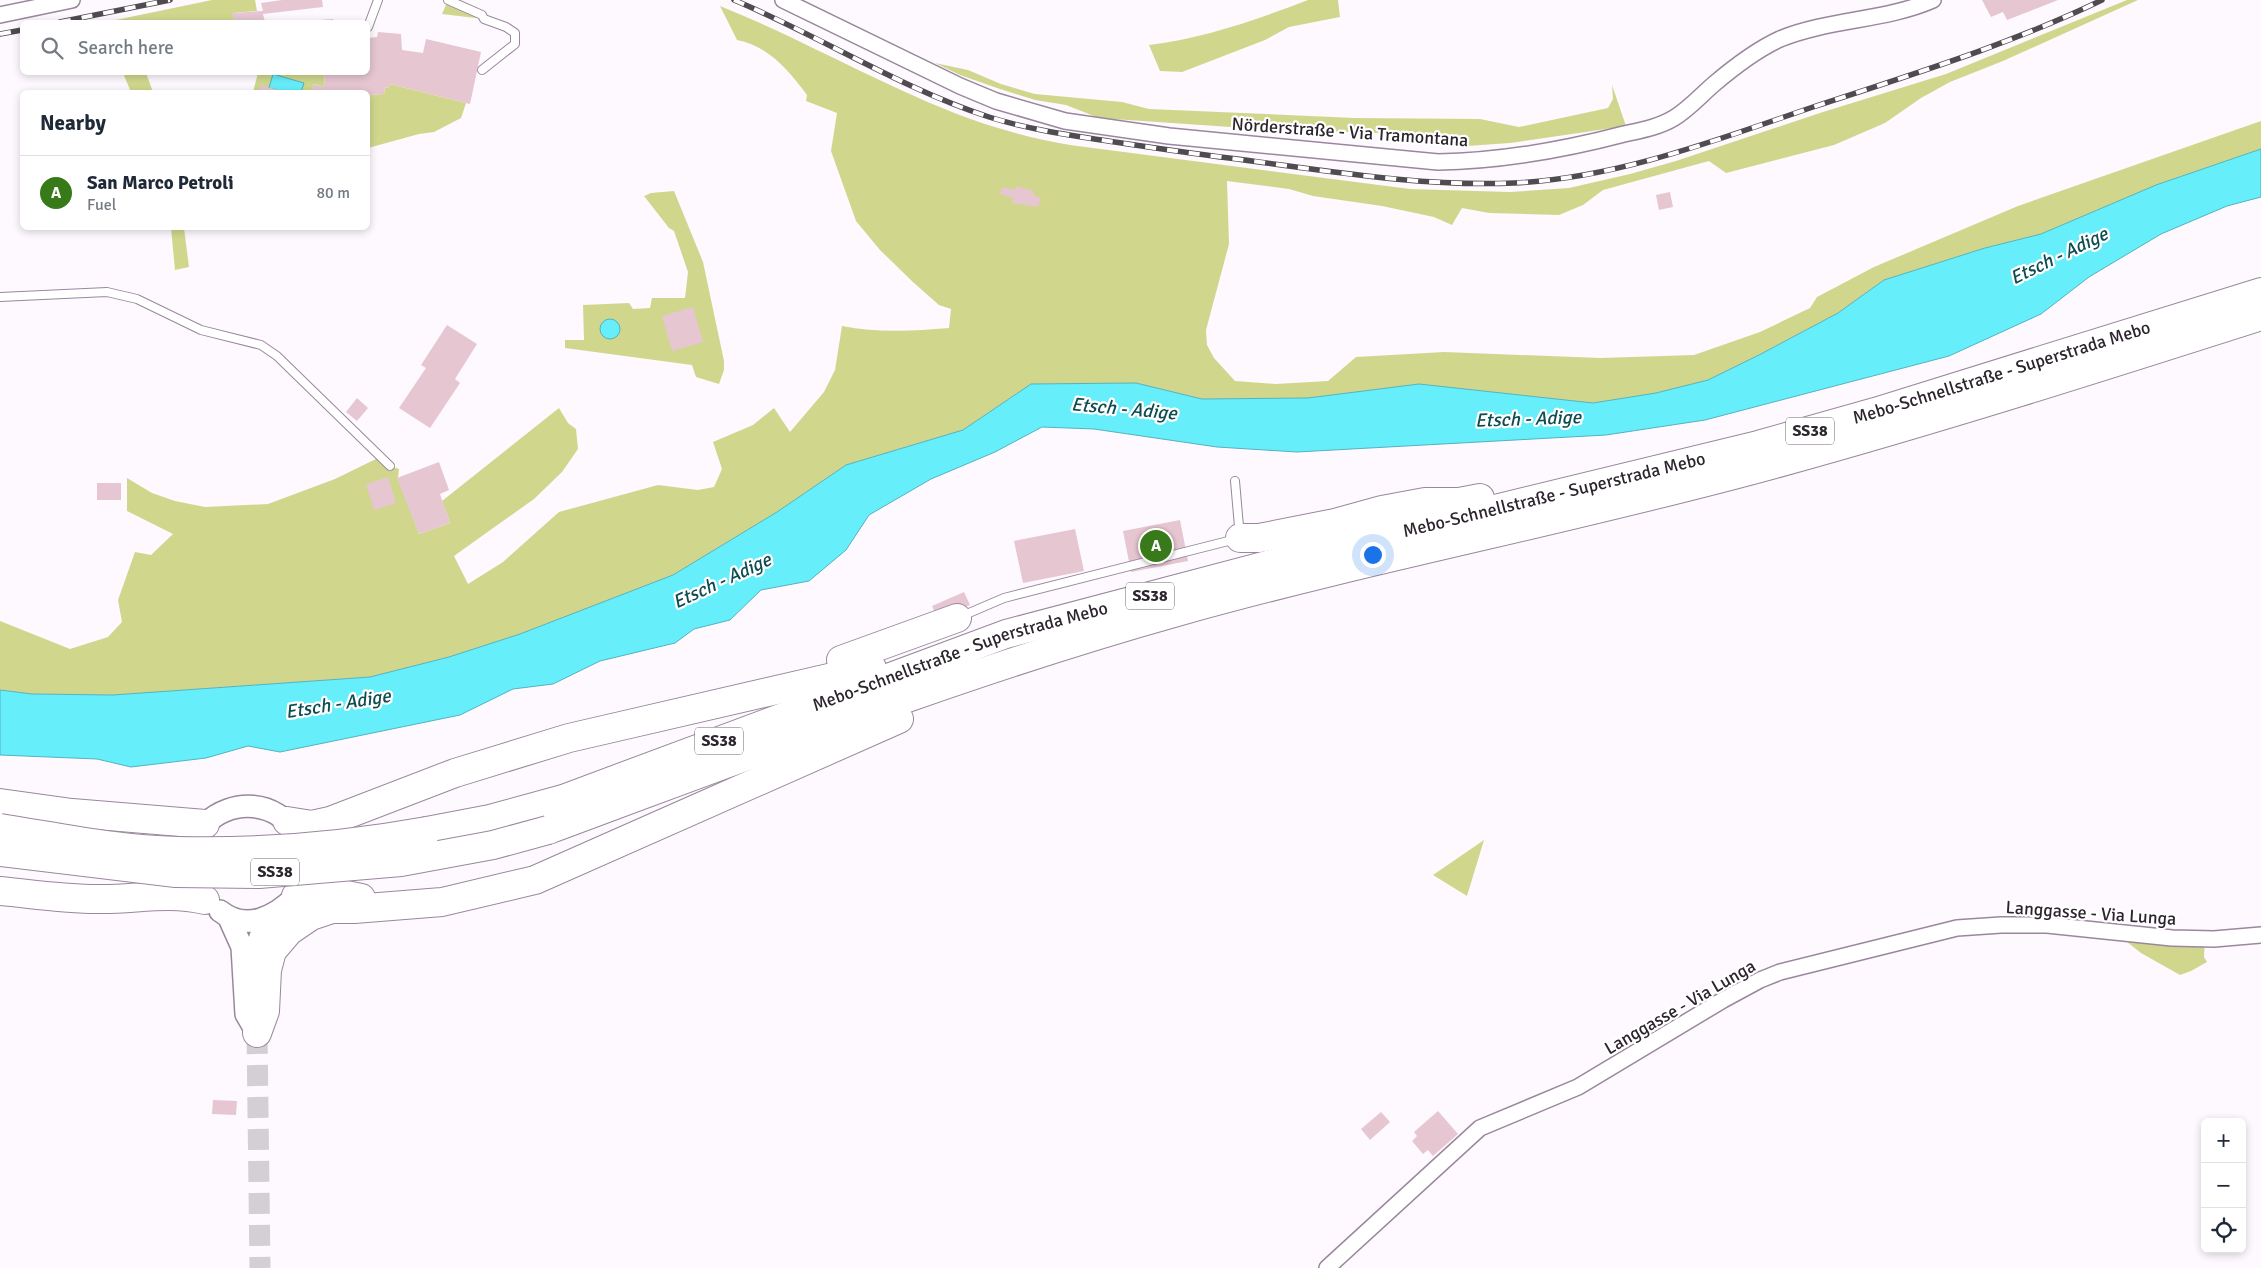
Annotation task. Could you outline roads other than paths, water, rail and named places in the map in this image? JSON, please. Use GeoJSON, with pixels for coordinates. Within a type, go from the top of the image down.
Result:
{"type":"FeatureCollection","features":[{"type":"Feature","properties":{"kind":"highway","name":"Mebo-Schnellstraße - Superstrada Mebo"},"geometry":{"type":"LineString","coordinates":[[0,828],[122,846],[176,851],[326,847],[490,819],[563,799],[1006,634],[1294,558],[1758,445],[1866,415],[2261,292]]}},
{"type":"Feature","properties":{"kind":"highway","name":"Mebo-Schnellstraße - Superstrada Mebo"},"geometry":{"type":"LineString","coordinates":[[0,852],[120,868],[176,873],[259,874],[400,862],[493,845],[548,830],[908,698],[1068,645],[1197,607],[1768,466],[2094,369],[2261,316]]}},
{"type":"Feature","properties":{"kind":"highway"},"geometry":{"type":"LineString","coordinates":[[1240,538],[1259,538],[1425,502],[1459,502],[1564,481],[1589,486]]}},
{"type":"Feature","properties":{"kind":"highway"},"geometry":{"type":"LineString","coordinates":[[594,732],[612,718],[807,672],[895,642],[957,618]]}},
{"type":"Feature","properties":{"kind":"highway"},"geometry":{"type":"LineString","coordinates":[[293,830],[330,821],[455,773],[594,732],[708,704],[860,672],[975,635],[1006,634]]}},
{"type":"Feature","properties":{"kind":"highway"},"geometry":{"type":"LineString","coordinates":[[257,1033],[265,1011],[267,970],[272,951],[289,930],[311,916],[332,909],[442,902],[545,876],[916,711],[1038,669],[1068,645]]}},
{"type":"Feature","properties":{"kind":"highway"},"geometry":{"type":"LineString","coordinates":[[0,803],[72,813],[205,824]]}},
{"type":"Feature","properties":{"kind":"highway"},"geometry":{"type":"LineString","coordinates":[[0,891],[97,900],[165,895],[184,895],[205,900]]}},
{"type":"Feature","properties":{"kind":"highway"},"geometry":{"type":"LineString","coordinates":[[296,896],[327,891],[404,905]]}},
{"type":"Feature","properties":{"kind":"main road"},"geometry":{"type":"LineString","coordinates":[[205,824],[225,810],[245,806],[270,810],[293,830]]}},
{"type":"Feature","properties":{"kind":"main road"},"geometry":{"type":"LineString","coordinates":[[205,900],[229,918],[241,921],[254,921],[272,916],[284,908],[296,896]]}},
{"type":"Feature","properties":{"kind":"main road"},"geometry":{"type":"LineString","coordinates":[[257,1033],[255,951],[260,934],[272,916]]}},
{"type":"Feature","properties":{"kind":"main road"},"geometry":{"type":"LineString","coordinates":[[229,918],[242,947],[246,1014],[257,1033]]}},
{"type":"Feature","properties":{"kind":"street"},"geometry":{"type":"LineString","coordinates":[[0,15],[47,3],[72,0]]}},
{"type":"Feature","properties":{"kind":"street","name":"Nörderstraße - Via Tramontana"},"geometry":{"type":"LineString","coordinates":[[783,0],[960,86],[996,101],[1065,121],[1169,136],[1438,162],[1509,157],[1588,144],[1658,126],[1685,110],[1746,59],[1777,41],[1804,30],[1876,16],[1934,0]]}},
{"type":"Feature","properties":{"kind":"street","name":"Langgasse - Via Lunga"},"geometry":{"type":"LineString","coordinates":[[1327,1268],[1480,1128],[1578,1087],[1723,1000],[1760,980],[1780,972],[1957,928],[2001,925],[2047,925],[2172,938],[2206,939],[2261,935]]}},
{"type":"Feature","properties":{"kind":"lane"},"geometry":{"type":"LineString","coordinates":[[370,22],[378,0]]}},
{"type":"Feature","properties":{"kind":"lane"},"geometry":{"type":"LineString","coordinates":[[448,0],[473,10],[482,15],[484,19],[506,27],[514,33],[515,44],[482,70]]}},
{"type":"Feature","properties":{"kind":"lane"},"geometry":{"type":"LineString","coordinates":[[0,297],[107,292],[137,299],[201,330],[261,345],[277,356],[390,466]]}},
{"type":"Feature","properties":{"kind":"lane"},"geometry":{"type":"LineString","coordinates":[[957,618],[1004,598],[1240,538],[1235,481]]}},
{"type":"Feature","properties":{"kind":"water"},"geometry":{"type":"Polygon","coordinates":[[[273,75],[304,83],[302,90],[277,90],[269,88],[273,75]]]}},
{"type":"Feature","properties":{"kind":"water","name":"Etsch - Adige"},"geometry":{"type":"Polygon","coordinates":[[[2261,149],[2261,197],[2227,206],[2161,234],[2089,277],[2041,314],[1949,356],[1705,420],[1606,435],[1297,452],[1217,447],[1094,429],[1042,427],[995,452],[931,479],[869,515],[846,550],[809,581],[761,590],[730,620],[694,629],[675,643],[600,661],[553,684],[513,689],[460,715],[280,752],[248,746],[206,758],[131,767],[97,759],[0,755],[0,690],[32,694],[113,695],[370,677],[449,657],[520,634],[673,575],[777,512],[846,465],[963,430],[1031,384],[1136,383],[1202,399],[1308,398],[1419,384],[1593,403],[1656,393],[1708,380],[1759,355],[1838,313],[1884,280],[1985,248],[2041,234],[2156,185],[2261,149]]]}},
{"type":"Feature","properties":{"kind":"water"},"geometry":{"type":"Polygon","coordinates":[[[610,319],[617,322],[620,329],[617,336],[610,339],[603,336],[600,329],[603,322],[610,319]]]}},
{"type":"Feature","properties":{"kind":"tunnel"},"geometry":{"type":"LineString","coordinates":[[257,1033],[260,1268]]}},
{"type":"Feature","properties":{"kind":"railway"},"geometry":{"type":"LineString","coordinates":[[70,20],[170,0]]}},
{"type":"Feature","properties":{"kind":"railway"},"geometry":{"type":"LineString","coordinates":[[734,0],[798,29],[924,92],[989,117],[1018,125],[1063,134],[1335,172],[1407,180],[1478,184],[1553,180],[1591,174],[1666,156],[1923,71],[2031,31],[2102,0]]}},
{"type":"Feature","properties":{"kind":"railway"},"geometry":{"type":"LineString","coordinates":[[0,34],[20,30]]}},
{"type":"Feature","properties":{"kind":"place","name":"San Marco Petroli"},"geometry":{"type":"Point","coordinates":[1156,546]}}]}
